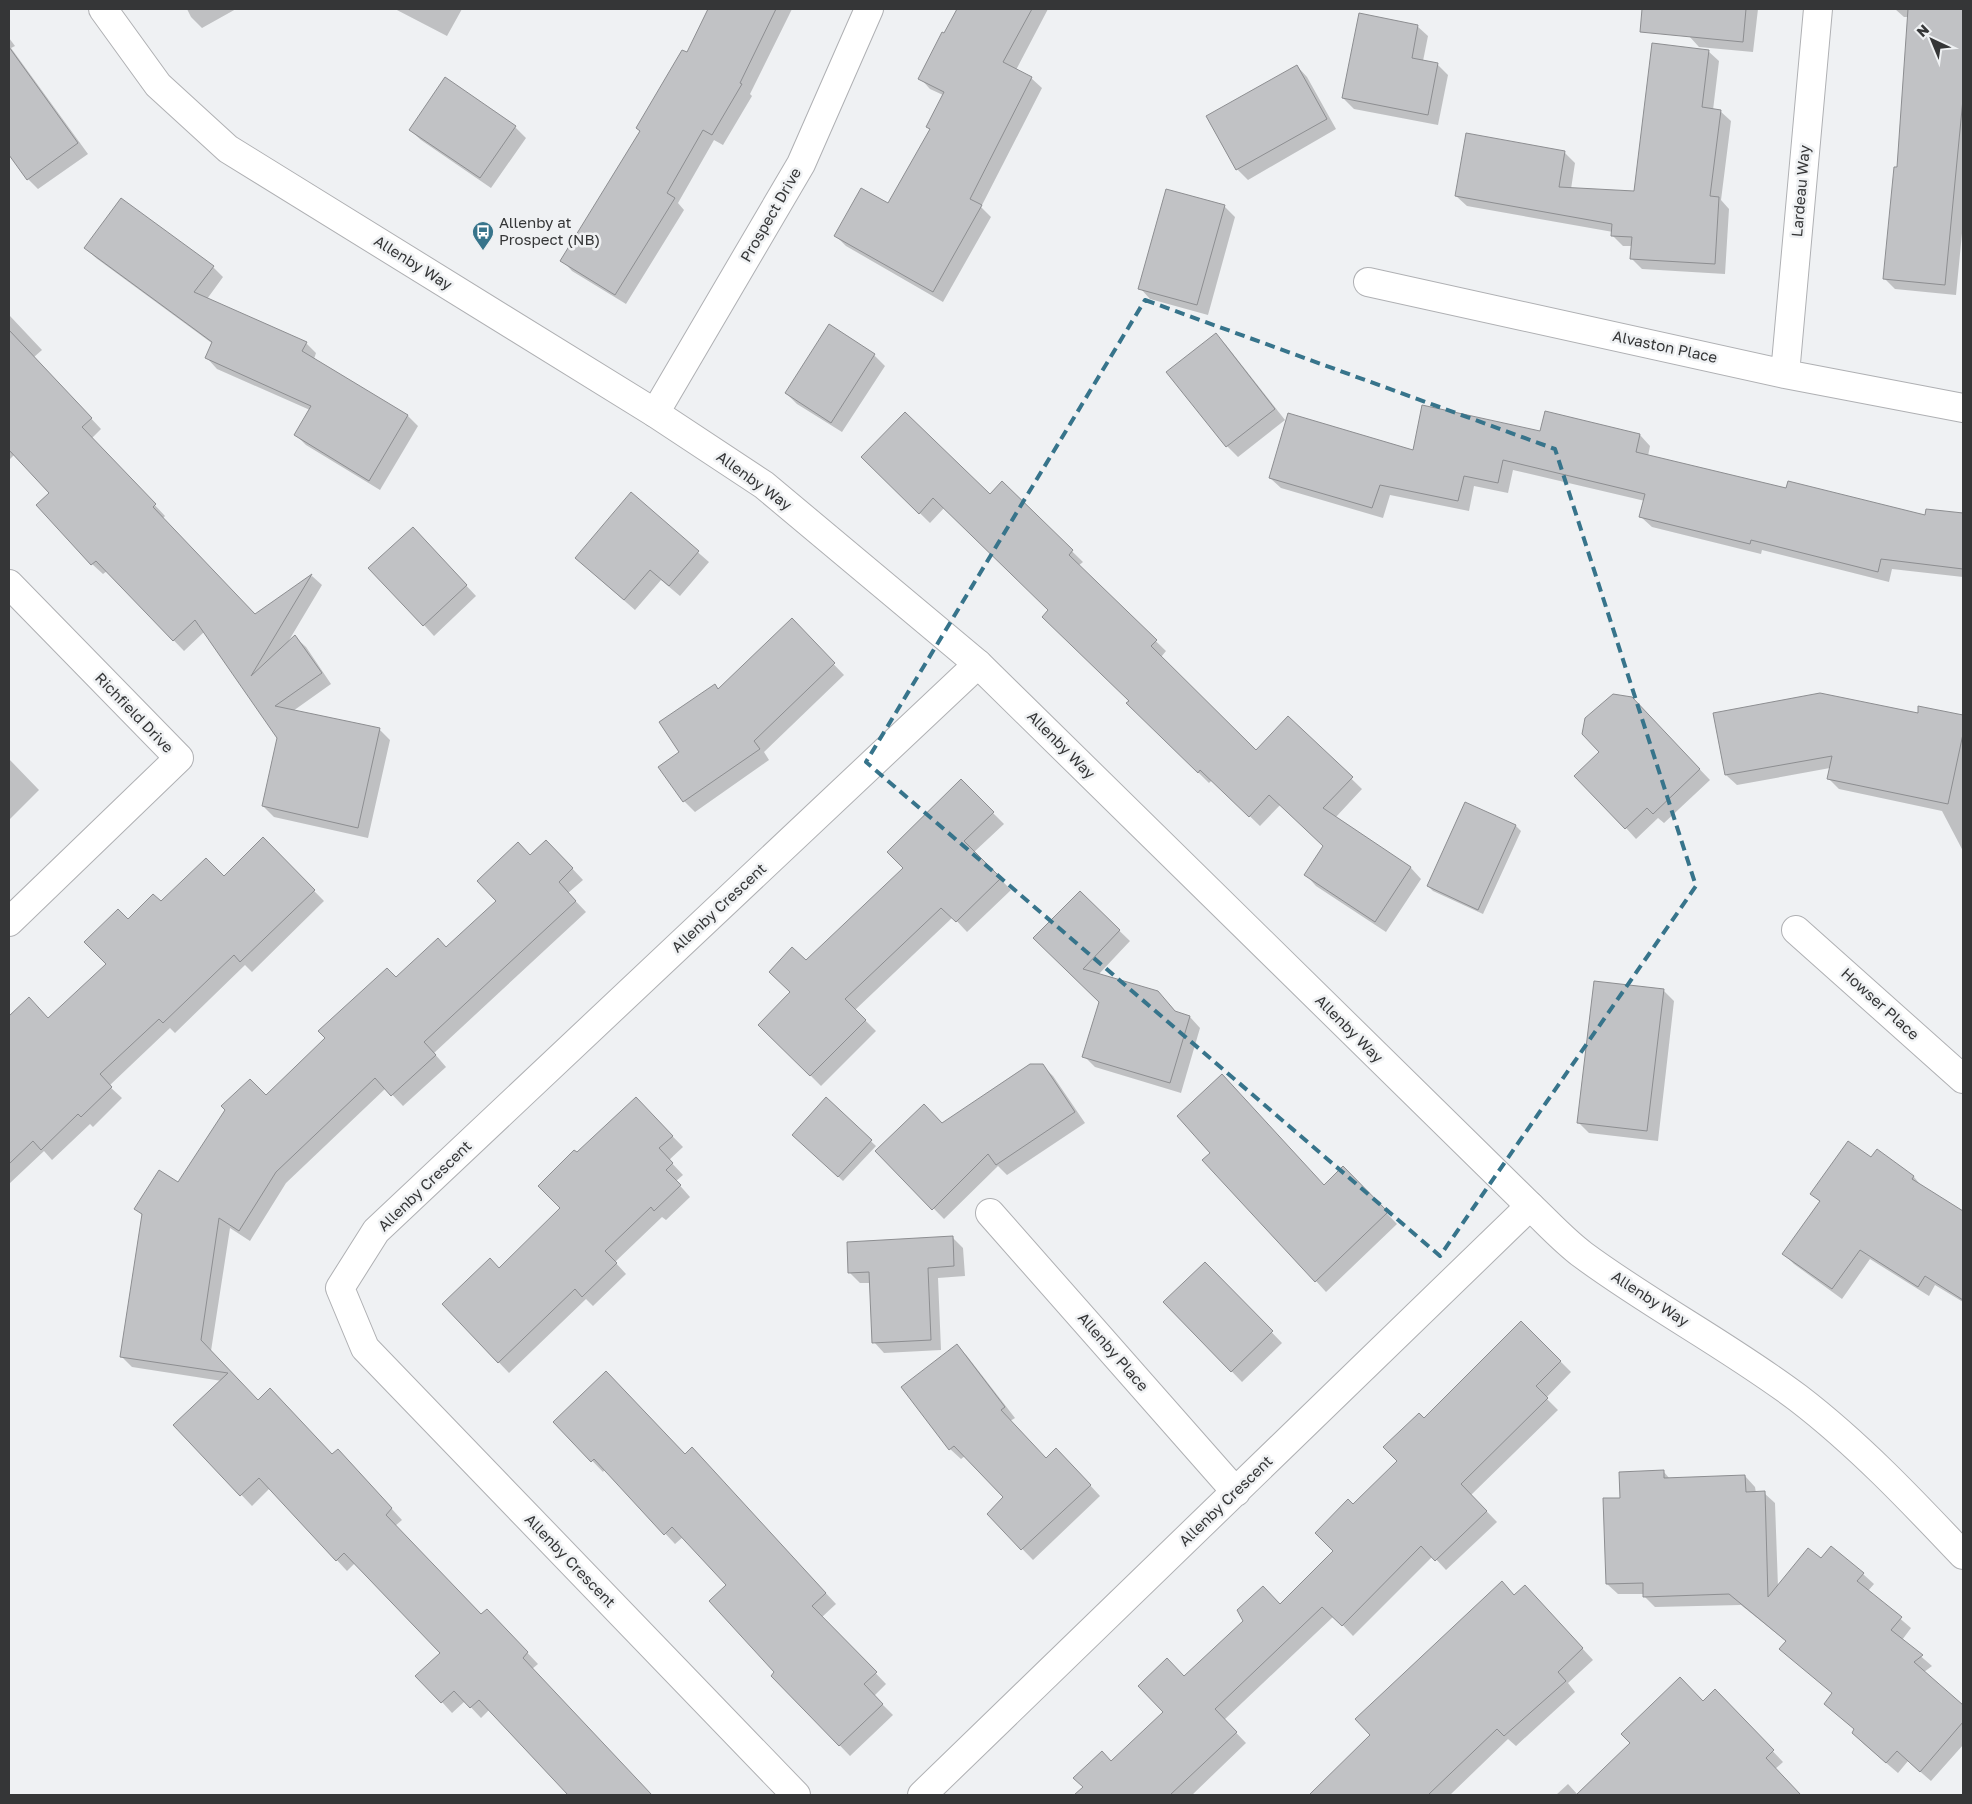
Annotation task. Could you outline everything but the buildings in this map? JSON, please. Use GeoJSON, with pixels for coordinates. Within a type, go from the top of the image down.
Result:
{"type":"FeatureCollection","features":[{"type":"Feature","properties":{"kind":"street","name":"Allenby Way"},"geometry":{"type":"LineString","coordinates":[[103,9],[158,85],[228,149],[655,413],[764,485],[978,664],[1530,1206],[1582,1254],[1798,1398],[1907,1496],[1963,1555]]}},
{"type":"Feature","properties":{"kind":"street","name":"Prospect Drive"},"geometry":{"type":"LineString","coordinates":[[655,413],[801,164],[869,9]]}},
{"type":"Feature","properties":{"kind":"street","name":"Lardeau Way"},"geometry":{"type":"LineString","coordinates":[[1785,374],[1818,9]]}},
{"type":"Feature","properties":{"kind":"street","name":"Alvaston Place"},"geometry":{"type":"LineString","coordinates":[[1368,282],[1785,374],[1963,408]]}},
{"type":"Feature","properties":{"kind":"street","name":"Richfield Drive"},"geometry":{"type":"LineString","coordinates":[[9,584],[179,758],[9,922]]}},
{"type":"Feature","properties":{"kind":"street","name":"Allenby Crescent"},"geometry":{"type":"LineString","coordinates":[[796,1795],[364,1348],[340,1288],[376,1231],[978,664]]}},
{"type":"Feature","properties":{"kind":"street","name":"Howser Place"},"geometry":{"type":"LineString","coordinates":[[1796,930],[1963,1079]]}},
{"type":"Feature","properties":{"kind":"street","name":"Allenby Crescent"},"geometry":{"type":"LineString","coordinates":[[922,1795],[1530,1206]]}},
{"type":"Feature","properties":{"kind":"street","name":"Allenby Place"},"geometry":{"type":"LineString","coordinates":[[990,1212],[1236,1492]]}},
{"type":"Feature","properties":{"kind":"highlighted area"},"geometry":{"type":"Polygon","coordinates":[[[1145,300],[1555,449],[1696,886],[1440,1256],[866,762],[1145,300]]]}},
{"type":"Feature","properties":{"kind":"place","name":"Allenby at Prospect (NB)"},"geometry":{"type":"Point","coordinates":[483,251]}}]}
